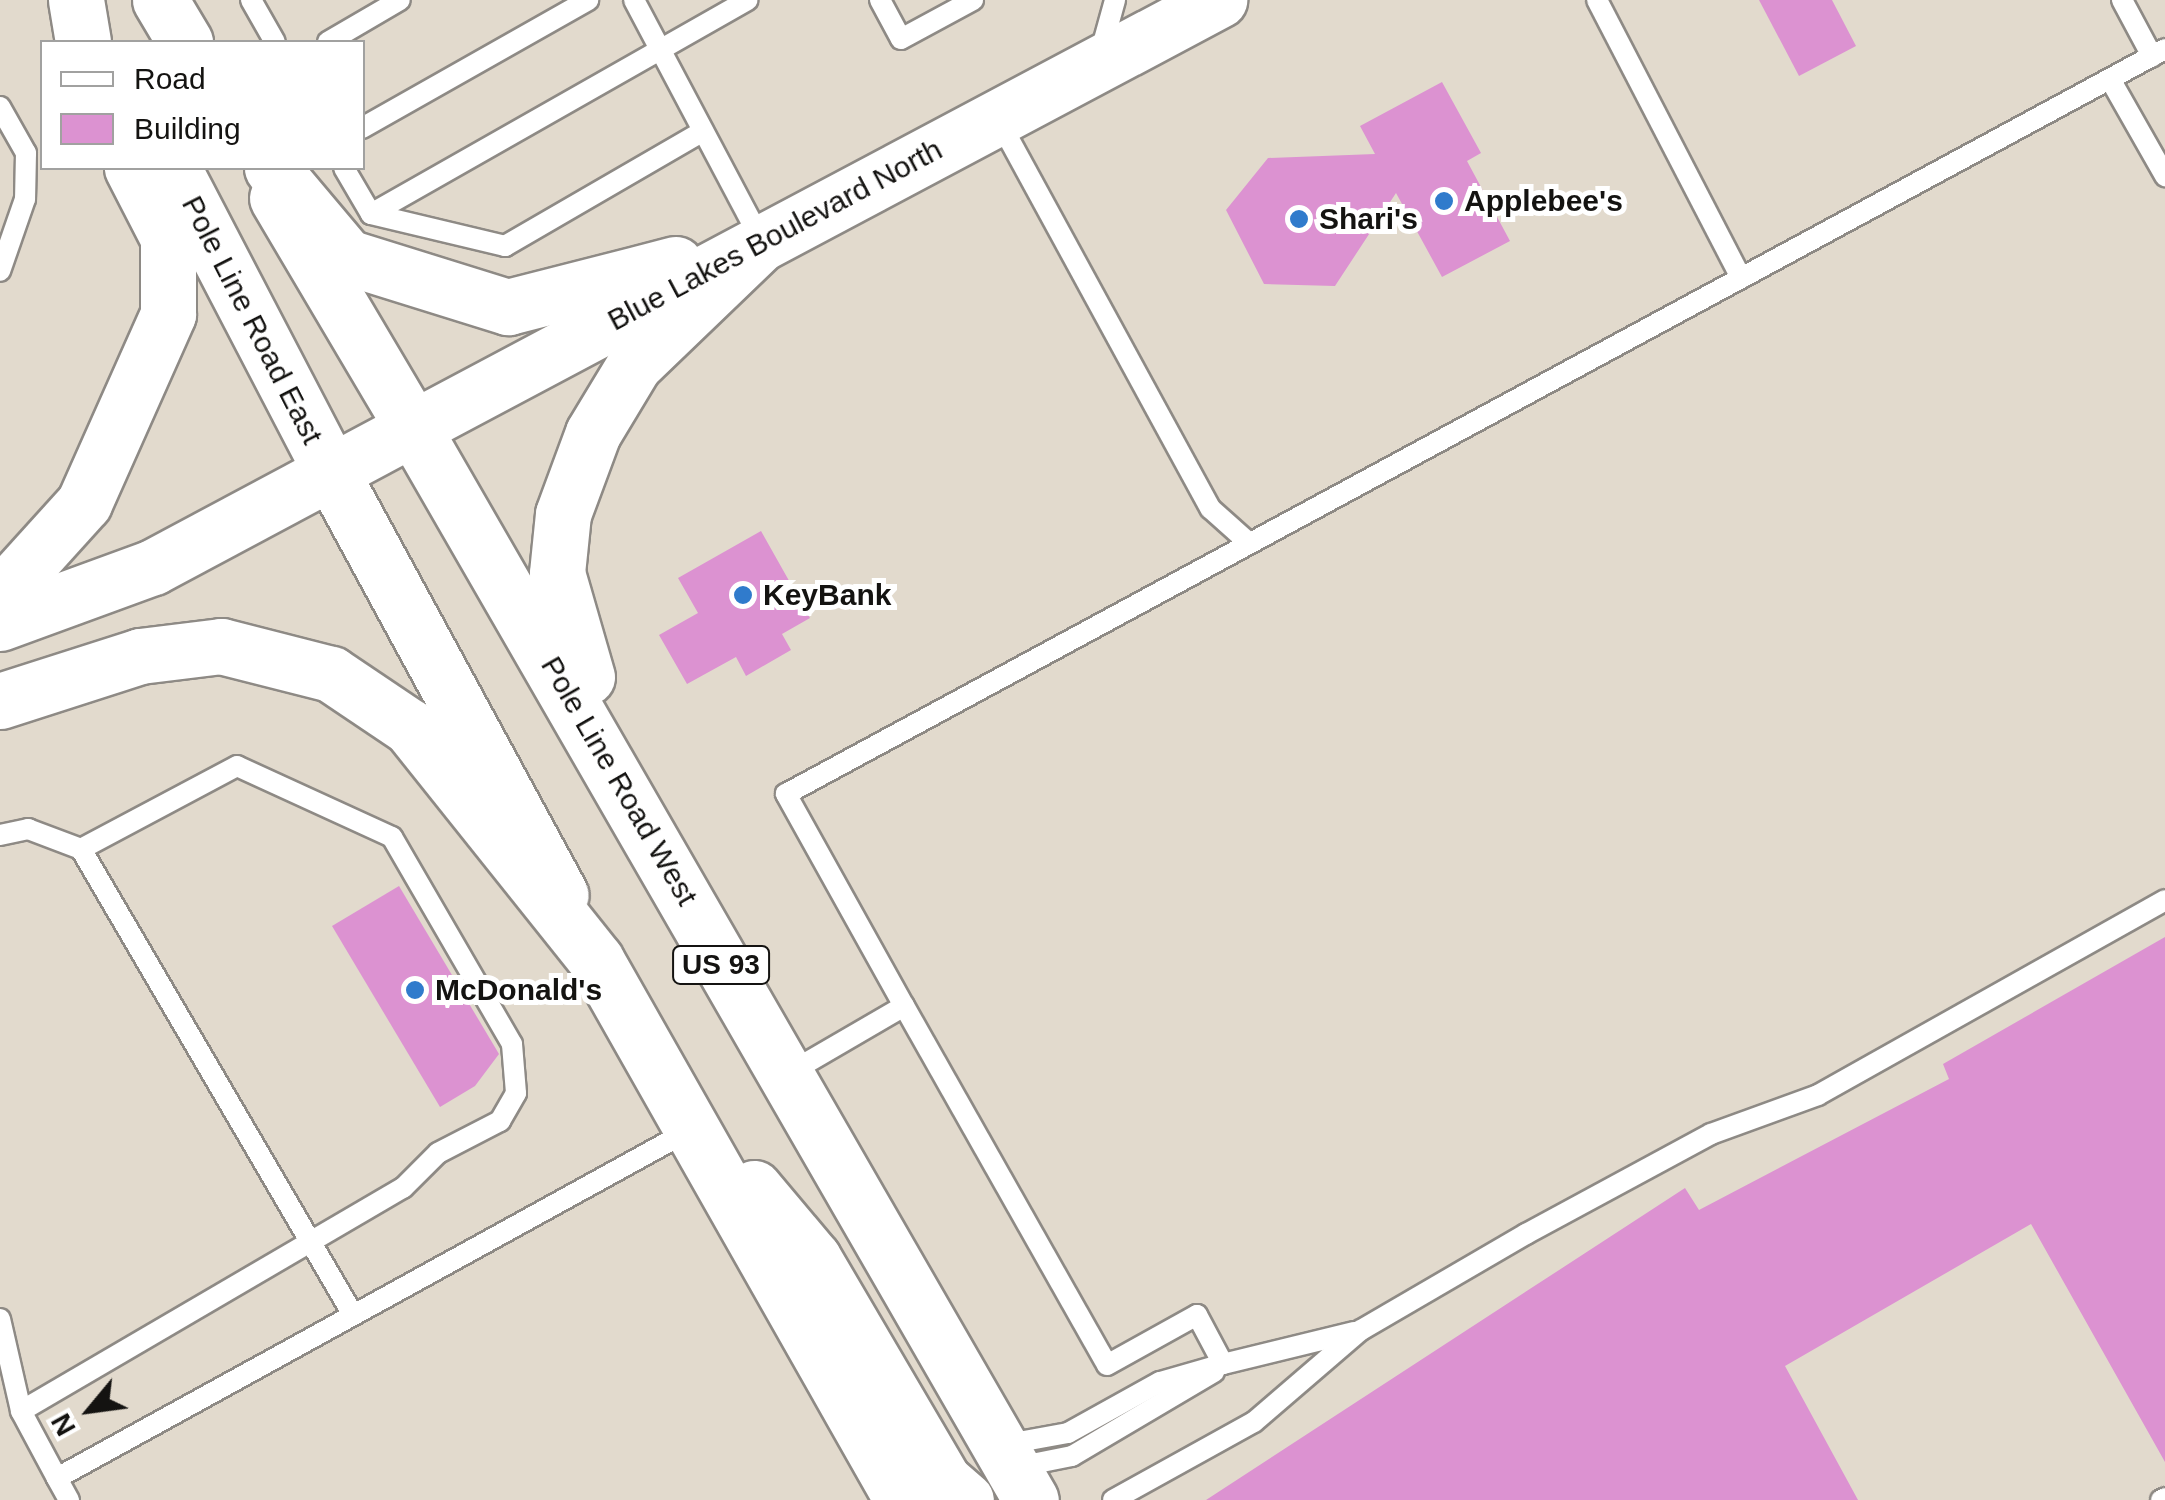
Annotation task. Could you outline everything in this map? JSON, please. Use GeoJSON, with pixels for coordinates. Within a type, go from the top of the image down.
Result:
{"type":"FeatureCollection","features":[{"type":"Feature","properties":{"kind":"main road"},"geometry":{"type":"LineString","coordinates":[[76,0],[83,40]]}},
{"type":"Feature","properties":{"kind":"main road"},"geometry":{"type":"LineString","coordinates":[[86,0],[107,40]]}},
{"type":"Feature","properties":{"kind":"main road"},"geometry":{"type":"LineString","coordinates":[[160,0],[185,40]]}},
{"type":"Feature","properties":{"kind":"main road","name":"Blue Lakes Boulevard North"},"geometry":{"type":"LineString","coordinates":[[0,623],[153,566],[1219,0]]}},
{"type":"Feature","properties":{"kind":"main road"},"geometry":{"type":"LineString","coordinates":[[0,596],[84,503],[168,314],[168,238],[133,170]]}},
{"type":"Feature","properties":{"kind":"main road","name":"Pole Line Road East"},"geometry":{"type":"LineString","coordinates":[[174,170],[331,472]]}},
{"type":"Feature","properties":{"kind":"main road"},"geometry":{"type":"LineString","coordinates":[[260,170],[414,428]]}},
{"type":"Feature","properties":{"kind":"main road"},"geometry":{"type":"LineString","coordinates":[[274,170],[347,257],[508,307],[762,242]]}},
{"type":"Feature","properties":{"kind":"main road"},"geometry":{"type":"LineString","coordinates":[[681,884],[568,632],[557,572],[562,514],[593,433],[634,365],[762,242]]}},
{"type":"Feature","properties":{"kind":"main road","name":"Pole Line Road West"},"geometry":{"type":"LineString","coordinates":[[414,428],[681,884],[786,1075],[1015,1471]]}},
{"type":"Feature","properties":{"kind":"main road"},"geometry":{"type":"LineString","coordinates":[[331,472],[596,960],[902,1500]]}},
{"type":"Feature","properties":{"kind":"main road"},"geometry":{"type":"LineString","coordinates":[[0,701],[140,656],[221,646],[331,674],[410,727],[596,960]]}},
{"type":"Feature","properties":{"kind":"main road"},"geometry":{"type":"LineString","coordinates":[[662,1078],[813,1258],[944,1481],[966,1500]]}},
{"type":"Feature","properties":{"kind":"lane"},"geometry":{"type":"LineString","coordinates":[[251,0],[274,40]]}},
{"type":"Feature","properties":{"kind":"lane"},"geometry":{"type":"LineString","coordinates":[[331,40],[400,0]]}},
{"type":"Feature","properties":{"kind":"lane"},"geometry":{"type":"LineString","coordinates":[[365,126],[588,0]]}},
{"type":"Feature","properties":{"kind":"lane"},"geometry":{"type":"LineString","coordinates":[[634,0],[762,242]]}},
{"type":"Feature","properties":{"kind":"lane"},"geometry":{"type":"LineString","coordinates":[[371,214],[747,0]]}},
{"type":"Feature","properties":{"kind":"lane"},"geometry":{"type":"LineString","coordinates":[[880,0],[901,39],[972,0]]}},
{"type":"Feature","properties":{"kind":"lane"},"geometry":{"type":"LineString","coordinates":[[1098,64],[1115,0]]}},
{"type":"Feature","properties":{"kind":"lane"},"geometry":{"type":"LineString","coordinates":[[1597,0],[1741,278]]}},
{"type":"Feature","properties":{"kind":"lane"},"geometry":{"type":"LineString","coordinates":[[1224,1364],[1197,1315],[1107,1365],[786,794],[2158,53],[2122,0]]}},
{"type":"Feature","properties":{"kind":"lane"},"geometry":{"type":"LineString","coordinates":[[2110,79],[2165,176]]}},
{"type":"Feature","properties":{"kind":"lane"},"geometry":{"type":"LineString","coordinates":[[0,107],[26,152],[25,199],[0,271]]}},
{"type":"Feature","properties":{"kind":"lane"},"geometry":{"type":"LineString","coordinates":[[998,117],[1211,510],[1248,542]]}},
{"type":"Feature","properties":{"kind":"lane"},"geometry":{"type":"LineString","coordinates":[[345,170],[371,214],[505,246],[703,131]]}},
{"type":"Feature","properties":{"kind":"lane"},"geometry":{"type":"LineString","coordinates":[[21,1411],[403,1188],[438,1153],[500,1121],[516,1093],[512,1044],[392,838],[237,766],[81,849]]}},
{"type":"Feature","properties":{"kind":"lane"},"geometry":{"type":"LineString","coordinates":[[0,835],[28,829],[81,849],[352,1313]]}},
{"type":"Feature","properties":{"kind":"lane"},"geometry":{"type":"LineString","coordinates":[[1113,1500],[1254,1422],[1361,1330],[1619,1182],[1818,1096],[2165,900]]}},
{"type":"Feature","properties":{"kind":"lane"},"geometry":{"type":"LineString","coordinates":[[786,1075],[904,1006]]}},
{"type":"Feature","properties":{"kind":"lane"},"geometry":{"type":"LineString","coordinates":[[57,1478],[692,1129]]}},
{"type":"Feature","properties":{"kind":"lane"},"geometry":{"type":"LineString","coordinates":[[0,1319],[21,1411],[69,1500]]}},
{"type":"Feature","properties":{"kind":"lane"},"geometry":{"type":"LineString","coordinates":[[1015,1471],[1072,1456],[1224,1364],[1361,1330]]}},
{"type":"Feature","properties":{"kind":"shaded area"},"geometry":{"type":"Polygon","coordinates":[[[0,0],[2165,0],[2165,1500],[0,1500],[0,0]]]}},
{"type":"Feature","properties":{"kind":"building"},"geometry":{"type":"Polygon","coordinates":[[[1759,0],[1832,0],[1856,46],[1799,76],[1759,0]]]}},
{"type":"Feature","properties":{"kind":"building"},"geometry":{"type":"Polygon","coordinates":[[[1442,82],[1481,153],[1467,161],[1510,241],[1442,277],[1396,193],[1335,286],[1264,284],[1226,210],[1268,158],[1375,154],[1360,126],[1442,82]]]}},
{"type":"Feature","properties":{"kind":"building","name":"KeyBank"},"geometry":{"type":"Polygon","coordinates":[[[761,531],[810,618],[782,634],[791,650],[746,676],[736,657],[687,684],[659,635],[698,613],[678,578],[761,531]]]}},
{"type":"Feature","properties":{"kind":"building","name":"McDonald's"},"geometry":{"type":"Polygon","coordinates":[[[399,886],[499,1054],[475,1086],[440,1107],[332,926],[399,886]]]}},
{"type":"Feature","properties":{"kind":"building"},"geometry":{"type":"Polygon","coordinates":[[[2165,937],[2165,1462],[2031,1224],[1785,1366],[1858,1500],[1206,1500],[1685,1188],[1699,1210],[1949,1079],[1943,1064],[2165,937]]]}},
{"type":"Feature","properties":{"kind":"place","name":"Applebee's"},"geometry":{"type":"Point","coordinates":[1444,201]}},
{"type":"Feature","properties":{"kind":"place","name":"Shari's"},"geometry":{"type":"Point","coordinates":[1299,219]}},
{"type":"Feature","properties":{"kind":"place","name":"KeyBank"},"geometry":{"type":"Point","coordinates":[743,595]}},
{"type":"Feature","properties":{"kind":"place","name":"McDonald's"},"geometry":{"type":"Point","coordinates":[415,990]}}]}
